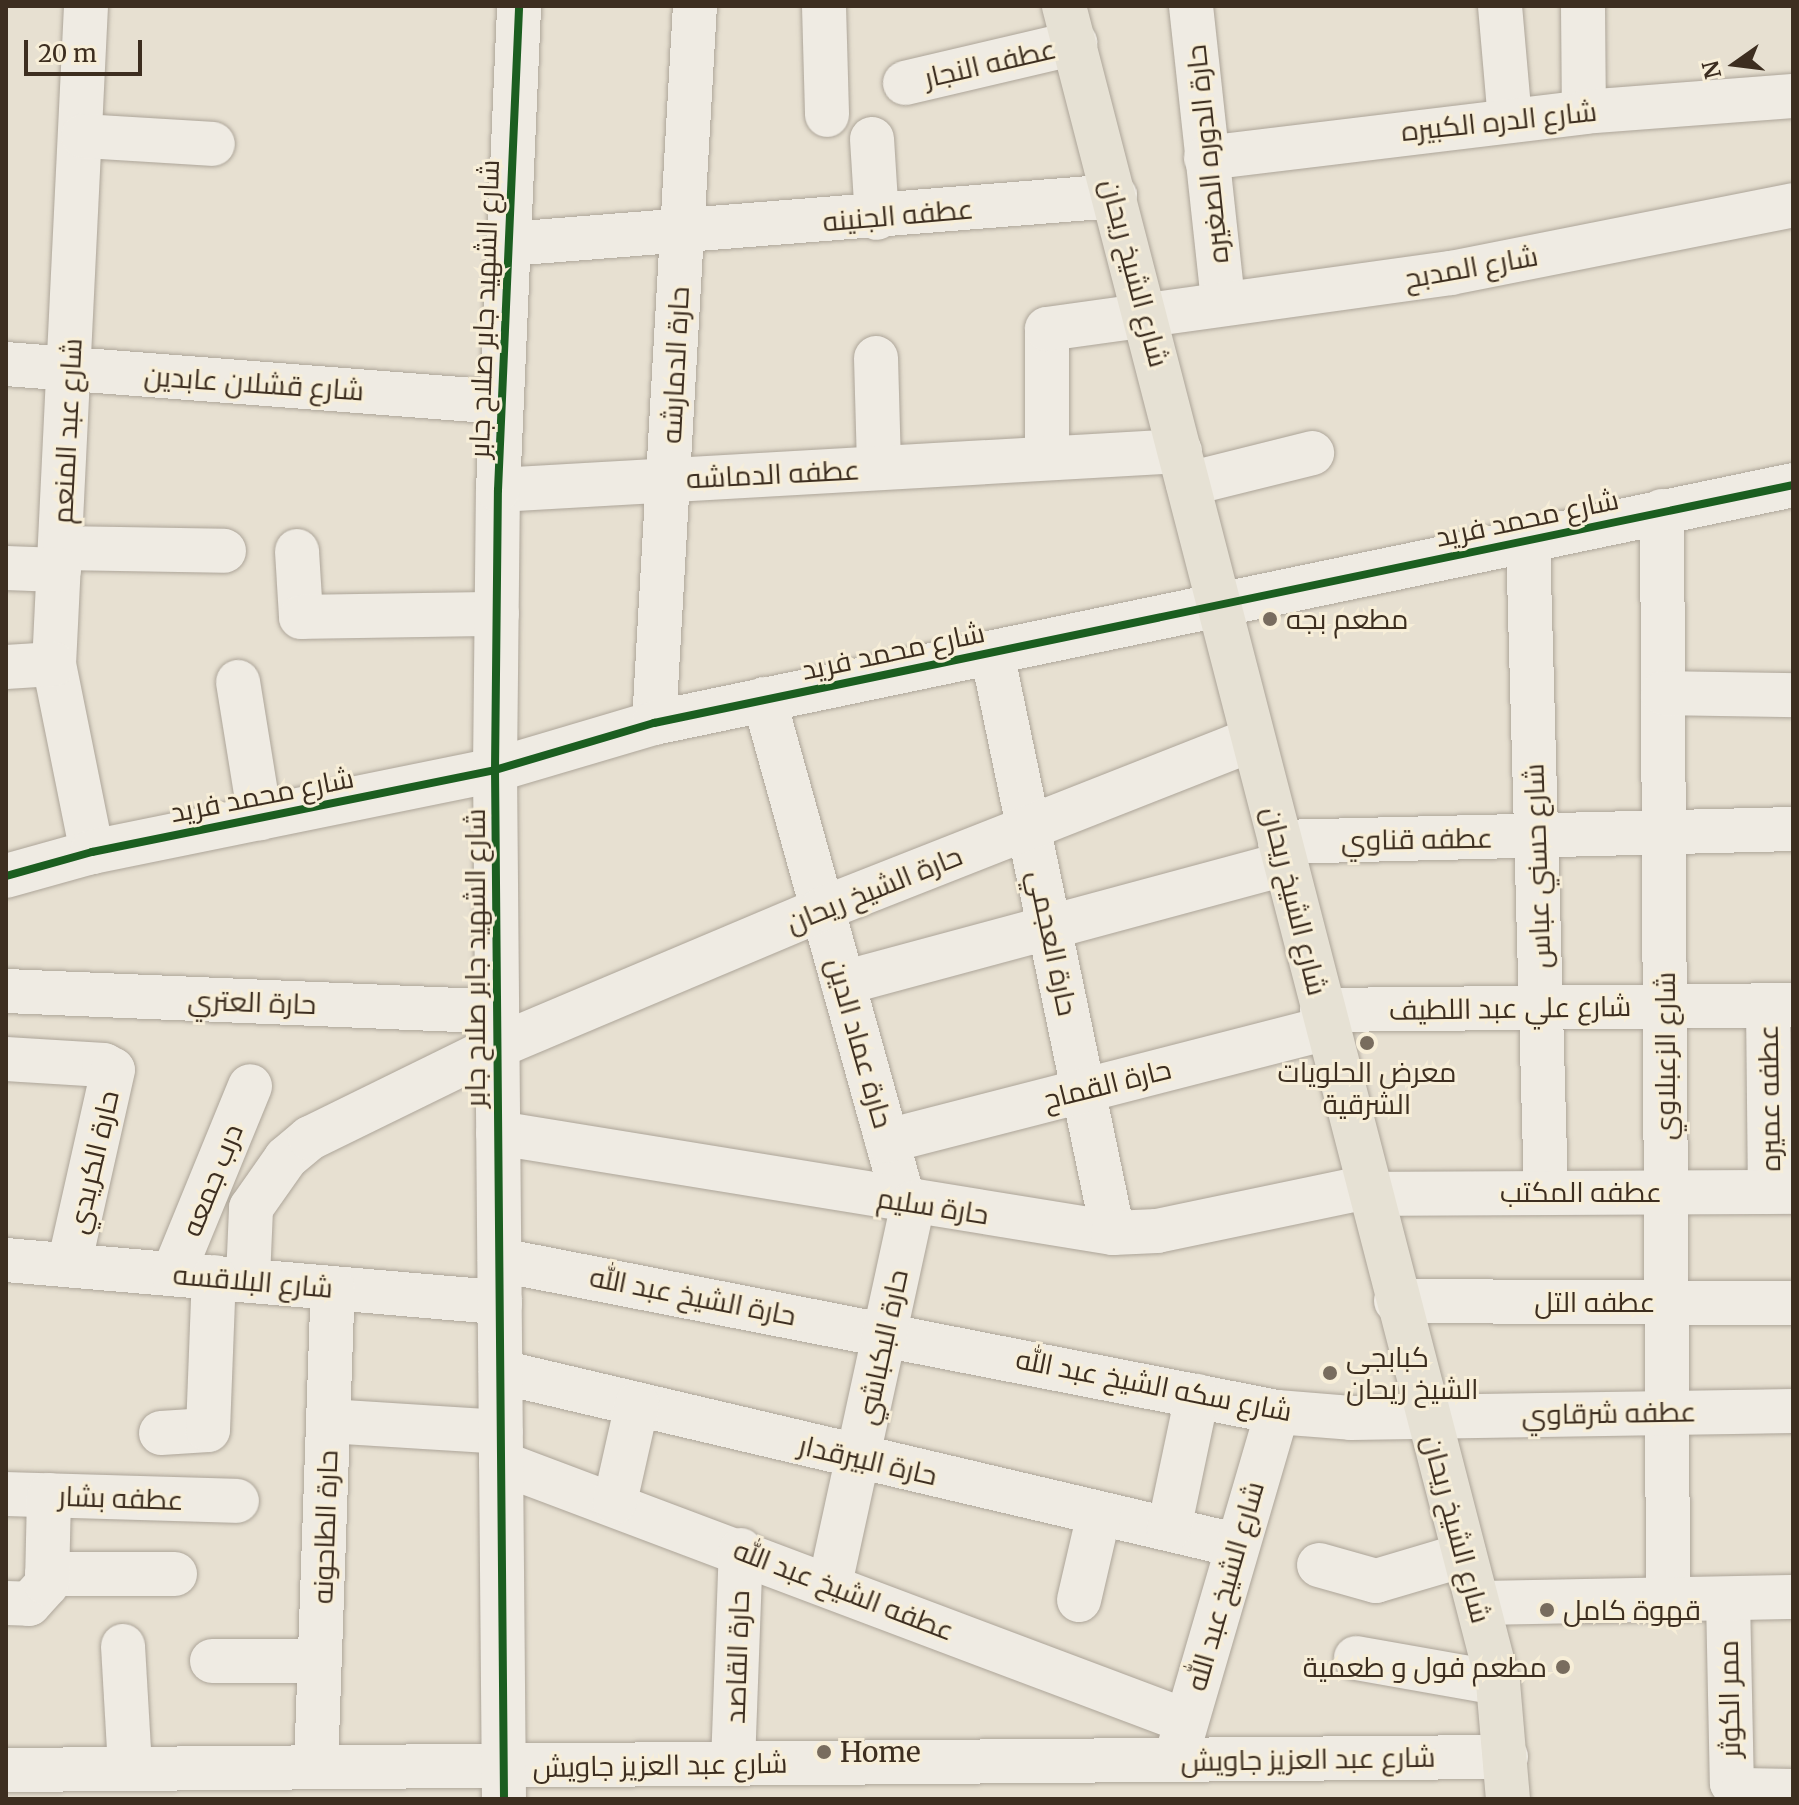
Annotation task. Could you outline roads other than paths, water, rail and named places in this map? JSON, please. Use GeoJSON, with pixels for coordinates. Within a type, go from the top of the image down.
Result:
{"type":"FeatureCollection","features":[{"type":"Feature","properties":{"kind":"main road","name":"شارع الشيخ ريحان"},"geometry":{"type":"LineString","coordinates":[[1074,17],[1115,196],[1396,1301],[1498,1683],[1507,1778]]}},
{"type":"Feature","properties":{"kind":"street","name":"شارع عبد المنعم"},"geometry":{"type":"LineString","coordinates":[[86,6],[83,136],[54,664],[92,852]]}},
{"type":"Feature","properties":{"kind":"street","name":"شارع الشهيد جابر صلاح جابر"},"geometry":{"type":"LineString","coordinates":[[504,1782],[495,770],[498,490],[519,6]]}},
{"type":"Feature","properties":{"kind":"street","name":"حارة الدمارشه"},"geometry":{"type":"LineString","coordinates":[[654,723],[695,6]]}},
{"type":"Feature","properties":{"kind":"street"},"geometry":{"type":"LineString","coordinates":[[824,6],[827,115]]}},
{"type":"Feature","properties":{"kind":"street","name":"حارة الدوره الصغيره"},"geometry":{"type":"LineString","coordinates":[[1191,6],[1223,302]]}},
{"type":"Feature","properties":{"kind":"street"},"geometry":{"type":"LineString","coordinates":[[1500,6],[1510,120]]}},
{"type":"Feature","properties":{"kind":"street"},"geometry":{"type":"LineString","coordinates":[[1583,6],[1584,112]]}},
{"type":"Feature","properties":{"kind":"street","name":"عطفه النجار"},"geometry":{"type":"LineString","coordinates":[[905,83],[1074,17]]}},
{"type":"Feature","properties":{"kind":"street","name":"شارع الدره الكبيره"},"geometry":{"type":"LineString","coordinates":[[1206,158],[1584,112],[1793,96]]}},
{"type":"Feature","properties":{"kind":"street"},"geometry":{"type":"LineString","coordinates":[[83,136],[213,144]]}},
{"type":"Feature","properties":{"kind":"street"},"geometry":{"type":"LineString","coordinates":[[872,139],[877,218]]}},
{"type":"Feature","properties":{"kind":"street","name":"عطفه الجنينه"},"geometry":{"type":"LineString","coordinates":[[509,244],[877,218],[1115,196]]}},
{"type":"Feature","properties":{"kind":"street","name":"شارع المدبح"},"geometry":{"type":"LineString","coordinates":[[1147,313],[1451,273],[1793,205]]}},
{"type":"Feature","properties":{"kind":"street"},"geometry":{"type":"LineString","coordinates":[[1047,458],[1045,330],[1147,313]]}},
{"type":"Feature","properties":{"kind":"street"},"geometry":{"type":"LineString","coordinates":[[876,358],[879,468]]}},
{"type":"Feature","properties":{"kind":"street","name":"شارع قشلان عابدين"},"geometry":{"type":"LineString","coordinates":[[6,364],[502,402]]}},
{"type":"Feature","properties":{"kind":"street","name":"عطفه الدماشه"},"geometry":{"type":"LineString","coordinates":[[498,490],[1047,458],[1184,467],[1312,453]]}},
{"type":"Feature","properties":{"kind":"street","name":"شارع محمد فريد"},"geometry":{"type":"LineString","coordinates":[[6,876],[92,852],[495,770],[654,723],[1793,485]]}},
{"type":"Feature","properties":{"kind":"street","name":"شارع الزعبلاوي"},"geometry":{"type":"LineString","coordinates":[[1662,511],[1668,1600]]}},
{"type":"Feature","properties":{"kind":"street","name":"شارع حسني عباس"},"geometry":{"type":"LineString","coordinates":[[1528,540],[1546,1193]]}},
{"type":"Feature","properties":{"kind":"street"},"geometry":{"type":"LineString","coordinates":[[6,568],[60,559],[224,551]]}},
{"type":"Feature","properties":{"kind":"street"},"geometry":{"type":"LineString","coordinates":[[297,551],[301,617],[497,614]]}},
{"type":"Feature","properties":{"kind":"street","name":"حارة العجمي"},"geometry":{"type":"LineString","coordinates":[[992,653],[1113,1233]]}},
{"type":"Feature","properties":{"kind":"street"},"geometry":{"type":"LineString","coordinates":[[6,667],[54,664]]}},
{"type":"Feature","properties":{"kind":"street"},"geometry":{"type":"LineString","coordinates":[[238,682],[260,818]]}},
{"type":"Feature","properties":{"kind":"street"},"geometry":{"type":"LineString","coordinates":[[1663,693],[1793,695]]}},
{"type":"Feature","properties":{"kind":"street","name":"حارة عماد الدين"},"geometry":{"type":"LineString","coordinates":[[764,699],[887,1141],[908,1202]]}},
{"type":"Feature","properties":{"kind":"street","name":"حارة الشيخ ريحان"},"geometry":{"type":"LineString","coordinates":[[161,1433],[208,1430],[212,1276],[251,1208],[286,1158],[310,1138],[497,1029],[822,909],[1253,739]]}},
{"type":"Feature","properties":{"kind":"street","name":"عطفه قناوي"},"geometry":{"type":"LineString","coordinates":[[843,983],[1049,926],[1283,853],[1536,836],[1793,829]]}},
{"type":"Feature","properties":{"kind":"street","name":"حارة العتري"},"geometry":{"type":"LineString","coordinates":[[6,991],[497,1029]]}},
{"type":"Feature","properties":{"kind":"street"},"geometry":{"type":"LineString","coordinates":[[51,1062],[59,994]]}},
{"type":"Feature","properties":{"kind":"street","name":"شارع علي عبد اللطيف"},"geometry":{"type":"LineString","coordinates":[[1325,1019],[1541,1007],[1780,1005]]}},
{"type":"Feature","properties":{"kind":"street","name":"عطفه عميره"},"geometry":{"type":"LineString","coordinates":[[1780,1005],[1781,1192]]}},
{"type":"Feature","properties":{"kind":"street","name":"حارة القماح"},"geometry":{"type":"LineString","coordinates":[[887,1141],[1084,1091],[1325,1019]]}},
{"type":"Feature","properties":{"kind":"street","name":"حارة الكريدي"},"geometry":{"type":"LineString","coordinates":[[6,1059],[104,1065],[113,1070],[69,1265]]}},
{"type":"Feature","properties":{"kind":"street","name":"درب جمعه"},"geometry":{"type":"LineString","coordinates":[[212,1276],[250,1086]]}},
{"type":"Feature","properties":{"kind":"street","name":"حارة سليم"},"geometry":{"type":"LineString","coordinates":[[498,1133],[1113,1233],[1157,1231],[1368,1190]]}},
{"type":"Feature","properties":{"kind":"street","name":"عطفه المكتب"},"geometry":{"type":"LineString","coordinates":[[1368,1190],[1781,1192]]}},
{"type":"Feature","properties":{"kind":"street","name":"حارة البكباشي"},"geometry":{"type":"LineString","coordinates":[[830,1584],[885,1332],[908,1202]]}},
{"type":"Feature","properties":{"kind":"street","name":"شارع البلاقسه"},"geometry":{"type":"LineString","coordinates":[[6,1260],[333,1288],[500,1281]]}},
{"type":"Feature","properties":{"kind":"street","name":"حارة الشيخ عبد الله"},"geometry":{"type":"LineString","coordinates":[[500,1281],[885,1332]]}},
{"type":"Feature","properties":{"kind":"street","name":"حارة الطاحونه"},"geometry":{"type":"LineString","coordinates":[[316,1767],[333,1288]]}},
{"type":"Feature","properties":{"kind":"street","name":"عطفه التل"},"geometry":{"type":"LineString","coordinates":[[1396,1301],[1793,1303]]}},
{"type":"Feature","properties":{"kind":"street","name":"شارع سكه الشيخ عبد الله"},"geometry":{"type":"LineString","coordinates":[[885,1332],[1277,1412],[1351,1418],[1426,1416]]}},
{"type":"Feature","properties":{"kind":"street","name":"حارة البيرقدار"},"geometry":{"type":"LineString","coordinates":[[501,1372],[858,1459],[1235,1545]]}},
{"type":"Feature","properties":{"kind":"street"},"geometry":{"type":"LineString","coordinates":[[1169,1529],[1197,1396]]}},
{"type":"Feature","properties":{"kind":"street"},"geometry":{"type":"LineString","coordinates":[[615,1502],[637,1404]]}},
{"type":"Feature","properties":{"kind":"street","name":"عطفه شرقاوي"},"geometry":{"type":"LineString","coordinates":[[1426,1416],[1793,1411]]}},
{"type":"Feature","properties":{"kind":"street","name":"شارع الشيخ عبد الله"},"geometry":{"type":"LineString","coordinates":[[1181,1740],[1235,1545],[1277,1412]]}},
{"type":"Feature","properties":{"kind":"street","name":"عطفه الشيخ عبد الله"},"geometry":{"type":"LineString","coordinates":[[328,1421],[501,1447],[615,1502],[830,1584],[1181,1740]]}},
{"type":"Feature","properties":{"kind":"street","name":"عطفه بشار"},"geometry":{"type":"LineString","coordinates":[[6,1494],[237,1501]]}},
{"type":"Feature","properties":{"kind":"street"},"geometry":{"type":"LineString","coordinates":[[6,1603],[29,1604],[41,1596],[47,1574],[49,1495]]}},
{"type":"Feature","properties":{"kind":"street"},"geometry":{"type":"LineString","coordinates":[[1079,1600],[1099,1514]]}},
{"type":"Feature","properties":{"kind":"street","name":"حارة القاصد"},"geometry":{"type":"LineString","coordinates":[[733,1764],[741,1550]]}},
{"type":"Feature","properties":{"kind":"street"},"geometry":{"type":"LineString","coordinates":[[1319,1565],[1376,1581],[1464,1555]]}},
{"type":"Feature","properties":{"kind":"street"},"geometry":{"type":"LineString","coordinates":[[47,1574],[175,1574]]}},
{"type":"Feature","properties":{"kind":"street"},"geometry":{"type":"LineString","coordinates":[[1478,1603],[1793,1597]]}},
{"type":"Feature","properties":{"kind":"street","name":"ممر الكوثر"},"geometry":{"type":"LineString","coordinates":[[1728,1599],[1732,1783],[1743,1790],[1793,1791]]}},
{"type":"Feature","properties":{"kind":"street"},"geometry":{"type":"LineString","coordinates":[[104,1779],[123,1646]]}},
{"type":"Feature","properties":{"kind":"street"},"geometry":{"type":"LineString","coordinates":[[1356,1658],[1498,1683]]}},
{"type":"Feature","properties":{"kind":"street"},"geometry":{"type":"LineString","coordinates":[[212,1661],[320,1661]]}},
{"type":"Feature","properties":{"kind":"street","name":"شارع عبد العزيز جاويش"},"geometry":{"type":"LineString","coordinates":[[6,1770],[104,1779],[316,1767],[504,1782],[733,1764],[1181,1740],[1507,1778]]}},
{"type":"Feature","properties":{"kind":"place","name":"مطعم بجه"},"geometry":{"type":"Point","coordinates":[1270,619]}},
{"type":"Feature","properties":{"kind":"place","name":"معرض الحلويات الشرقية"},"geometry":{"type":"Point","coordinates":[1367,1043]}},
{"type":"Feature","properties":{"kind":"place","name":"كبابجى الشيخ ريحان"},"geometry":{"type":"Point","coordinates":[1330,1373]}},
{"type":"Feature","properties":{"kind":"place","name":"قهوة كامل"},"geometry":{"type":"Point","coordinates":[1547,1610]}},
{"type":"Feature","properties":{"kind":"place","name":"مطعم فول و طعمية"},"geometry":{"type":"Point","coordinates":[1563,1667]}},
{"type":"Feature","properties":{"kind":"place","name":"Home"},"geometry":{"type":"Point","coordinates":[824,1752]}}]}
